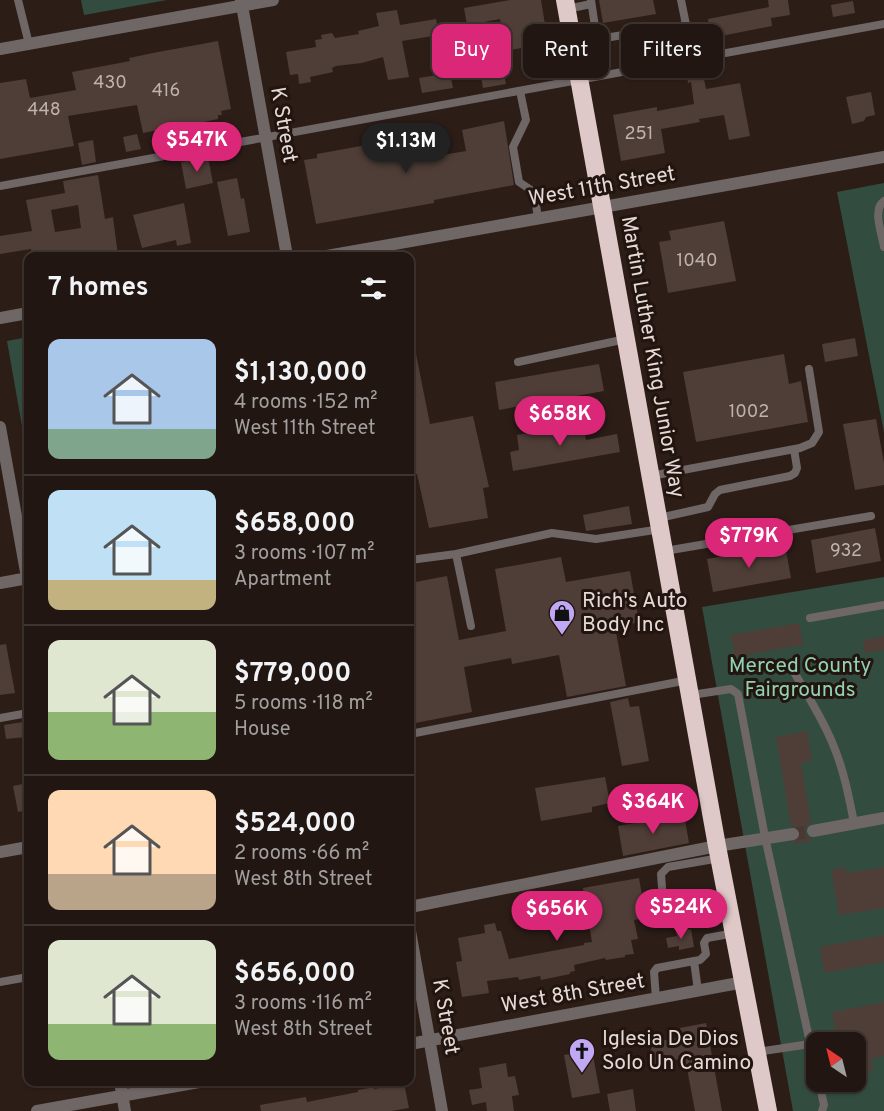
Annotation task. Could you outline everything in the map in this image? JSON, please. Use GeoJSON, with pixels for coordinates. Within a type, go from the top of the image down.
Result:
{"type":"FeatureCollection","features":[{"type":"Feature","properties":{"kind":"highway","name":"Martin Luther King Junior Way"},"geometry":{"type":"LineString","coordinates":[[566,4],[570,24]]}},
{"type":"Feature","properties":{"kind":"highway","name":"Martin Luther King Junior Way"},"geometry":{"type":"LineString","coordinates":[[579,80],[768,1111]]}},
{"type":"Feature","properties":{"kind":"street"},"geometry":{"type":"LineString","coordinates":[[0,49],[241,3],[273,0]]}},
{"type":"Feature","properties":{"kind":"street","name":"K Street"},"geometry":{"type":"LineString","coordinates":[[241,3],[286,252]]}},
{"type":"Feature","properties":{"kind":"street","name":"West 11th Street"},"geometry":{"type":"LineString","coordinates":[[349,252],[884,157]]}},
{"type":"Feature","properties":{"kind":"street"},"geometry":{"type":"LineString","coordinates":[[0,318],[24,314]]}},
{"type":"Feature","properties":{"kind":"street"},"geometry":{"type":"LineString","coordinates":[[0,427],[2,452],[24,560]]}},
{"type":"Feature","properties":{"kind":"street"},"geometry":{"type":"LineString","coordinates":[[0,583],[24,580]]}},
{"type":"Feature","properties":{"kind":"street"},"geometry":{"type":"LineString","coordinates":[[813,831],[884,818]]}},
{"type":"Feature","properties":{"kind":"street"},"geometry":{"type":"LineString","coordinates":[[414,906],[719,852],[765,837],[792,834]]}},
{"type":"Feature","properties":{"kind":"street"},"geometry":{"type":"LineString","coordinates":[[0,852],[24,848]]}},
{"type":"Feature","properties":{"kind":"street","name":"K Street"},"geometry":{"type":"LineString","coordinates":[[414,954],[442,1111]]}},
{"type":"Feature","properties":{"kind":"street","name":"West 8th Street"},"geometry":{"type":"LineString","coordinates":[[414,1043],[744,982]]}},
{"type":"Feature","properties":{"kind":"street"},"geometry":{"type":"LineString","coordinates":[[121,1086],[125,1111]]}},
{"type":"Feature","properties":{"kind":"street"},"geometry":{"type":"LineString","coordinates":[[37,1111],[175,1086]]}},
{"type":"Feature","properties":{"kind":"lane"},"geometry":{"type":"LineString","coordinates":[[18,0],[29,44]]}},
{"type":"Feature","properties":{"kind":"lane"},"geometry":{"type":"LineString","coordinates":[[681,0],[686,24]]}},
{"type":"Feature","properties":{"kind":"lane"},"geometry":{"type":"LineString","coordinates":[[566,4],[591,2],[594,24]]}},
{"type":"Feature","properties":{"kind":"lane"},"geometry":{"type":"LineString","coordinates":[[723,54],[884,24]]}},
{"type":"Feature","properties":{"kind":"lane"},"geometry":{"type":"LineString","coordinates":[[0,186],[621,72]]}},
{"type":"Feature","properties":{"kind":"lane"},"geometry":{"type":"LineString","coordinates":[[520,90],[526,120],[513,147],[519,182],[534,192],[538,218]]}},
{"type":"Feature","properties":{"kind":"lane"},"geometry":{"type":"LineString","coordinates":[[884,201],[877,210],[884,247]]}},
{"type":"Feature","properties":{"kind":"lane"},"geometry":{"type":"LineString","coordinates":[[518,362],[626,339]]}},
{"type":"Feature","properties":{"kind":"lane"},"geometry":{"type":"LineString","coordinates":[[651,476],[794,449],[812,442],[819,432],[809,369]]}},
{"type":"Feature","properties":{"kind":"lane"},"geometry":{"type":"LineString","coordinates":[[414,559],[456,554],[552,533],[596,539],[660,524],[708,507],[720,490],[790,476],[797,468],[794,449]]}},
{"type":"Feature","properties":{"kind":"lane"},"geometry":{"type":"LineString","coordinates":[[665,551],[871,516]]}},
{"type":"Feature","properties":{"kind":"lane"},"geometry":{"type":"LineString","coordinates":[[456,554],[471,626]]}},
{"type":"Feature","properties":{"kind":"lane"},"geometry":{"type":"LineString","coordinates":[[810,618],[884,605]]}},
{"type":"Feature","properties":{"kind":"lane"},"geometry":{"type":"LineString","coordinates":[[790,665],[834,747],[842,769],[854,823]]}},
{"type":"Feature","properties":{"kind":"lane"},"geometry":{"type":"LineString","coordinates":[[414,733],[646,688],[731,689],[738,694],[765,837],[807,1032]]}},
{"type":"Feature","properties":{"kind":"lane"},"geometry":{"type":"LineString","coordinates":[[0,718],[24,714]]}},
{"type":"Feature","properties":{"kind":"lane"},"geometry":{"type":"LineString","coordinates":[[719,852],[668,867],[661,874],[663,901],[672,907],[728,898]]}},
{"type":"Feature","properties":{"kind":"lane"},"geometry":{"type":"LineString","coordinates":[[656,999],[654,972],[657,968],[700,960],[705,954],[704,943],[707,938],[735,933]]}},
{"type":"Feature","properties":{"kind":"lane"},"geometry":{"type":"LineString","coordinates":[[694,961],[698,991]]}},
{"type":"Feature","properties":{"kind":"lane"},"geometry":{"type":"LineString","coordinates":[[0,982],[24,978]]}},
{"type":"Feature","properties":{"kind":"lane"},"geometry":{"type":"LineString","coordinates":[[757,1052],[806,1045]]}},
{"type":"Feature","properties":{"kind":"lane"},"geometry":{"type":"LineString","coordinates":[[821,1092],[824,1106],[822,1111]]}},
{"type":"Feature","properties":{"kind":"green space"},"geometry":{"type":"Polygon","coordinates":[[[81,0],[167,0],[84,15],[81,0]]]}},
{"type":"Feature","properties":{"kind":"green space"},"geometry":{"type":"Polygon","coordinates":[[[884,183],[884,432],[837,192],[884,183]]]}},
{"type":"Feature","properties":{"kind":"green space"},"geometry":{"type":"Polygon","coordinates":[[[24,338],[24,437],[7,341],[24,338]]]}},
{"type":"Feature","properties":{"kind":"green space","name":"Merced County Fairgrounds"},"geometry":{"type":"Polygon","coordinates":[[[884,577],[884,1111],[793,1111],[702,607],[884,577]]]}},
{"type":"Feature","properties":{"kind":"building"},"geometry":{"type":"Polygon","coordinates":[[[510,0],[541,0],[545,24],[523,24],[523,48],[511,50],[511,24],[501,24],[500,19],[467,24],[464,8],[510,0]]]}},
{"type":"Feature","properties":{"kind":"building"},"geometry":{"type":"Polygon","coordinates":[[[599,0],[653,0],[656,14],[603,23],[599,0]]]}},
{"type":"Feature","properties":{"kind":"building"},"geometry":{"type":"Polygon","coordinates":[[[768,0],[788,0],[790,15],[771,18],[772,26],[723,36],[723,24],[709,24],[708,19],[769,7],[768,0]]]}},
{"type":"Feature","properties":{"kind":"building"},"geometry":{"type":"Polygon","coordinates":[[[853,1],[855,13],[833,17],[831,5],[853,1]]]}},
{"type":"Feature","properties":{"kind":"building"},"geometry":{"type":"Polygon","coordinates":[[[397,10],[400,25],[436,19],[437,24],[432,24],[432,36],[402,41],[409,77],[388,80],[383,57],[362,63],[336,66],[332,68],[333,72],[310,77],[311,82],[299,84],[298,74],[290,75],[286,52],[316,47],[315,40],[322,39],[321,35],[332,33],[335,38],[359,34],[358,31],[379,26],[376,13],[397,10]]]}},
{"type":"Feature","properties":{"kind":"building"},"geometry":{"type":"Polygon","coordinates":[[[218,41],[231,109],[221,111],[222,115],[218,115],[218,119],[179,127],[182,141],[167,143],[164,129],[143,133],[137,105],[68,116],[74,146],[0,159],[0,83],[26,79],[30,98],[76,90],[72,72],[130,61],[129,58],[218,41]]]}},
{"type":"Feature","properties":{"kind":"building"},"geometry":{"type":"Polygon","coordinates":[[[432,76],[432,78],[451,78],[453,88],[422,93],[419,78],[432,76]]]}},
{"type":"Feature","properties":{"kind":"building"},"geometry":{"type":"Polygon","coordinates":[[[481,78],[505,78],[506,84],[483,88],[481,78]]]}},
{"type":"Feature","properties":{"kind":"building"},"geometry":{"type":"Polygon","coordinates":[[[687,78],[704,78],[706,89],[740,83],[750,136],[729,140],[724,115],[699,119],[700,122],[661,129],[665,153],[621,161],[613,115],[657,107],[657,111],[694,104],[691,82],[688,83],[687,78]]]}},
{"type":"Feature","properties":{"kind":"building"},"geometry":{"type":"Polygon","coordinates":[[[871,92],[875,115],[852,124],[846,97],[871,92]]]}},
{"type":"Feature","properties":{"kind":"building"},"geometry":{"type":"Polygon","coordinates":[[[504,121],[514,185],[434,200],[434,203],[316,224],[304,160],[317,158],[317,154],[421,135],[423,149],[440,146],[442,155],[466,151],[462,130],[504,121]]]}},
{"type":"Feature","properties":{"kind":"building"},"geometry":{"type":"Polygon","coordinates":[[[137,134],[141,149],[126,152],[123,137],[137,134]]]}},
{"type":"Feature","properties":{"kind":"building"},"geometry":{"type":"Polygon","coordinates":[[[93,140],[96,162],[82,165],[78,143],[93,140]]]}},
{"type":"Feature","properties":{"kind":"building"},"geometry":{"type":"Polygon","coordinates":[[[208,157],[213,183],[186,189],[181,162],[208,157]]]}},
{"type":"Feature","properties":{"kind":"building"},"geometry":{"type":"Polygon","coordinates":[[[98,175],[105,219],[113,217],[117,252],[31,252],[31,249],[0,254],[0,236],[32,231],[26,200],[65,193],[63,181],[98,175]],[[78,205],[51,210],[55,232],[81,228],[78,205]]]}},
{"type":"Feature","properties":{"kind":"building"},"geometry":{"type":"Polygon","coordinates":[[[237,178],[241,199],[244,198],[250,232],[228,236],[217,182],[237,178]]]}},
{"type":"Feature","properties":{"kind":"building"},"geometry":{"type":"Polygon","coordinates":[[[184,203],[191,243],[177,246],[176,240],[142,248],[133,215],[184,203]]]}},
{"type":"Feature","properties":{"kind":"building"},"geometry":{"type":"Polygon","coordinates":[[[724,221],[736,281],[668,293],[659,242],[671,240],[669,231],[724,221]]]}},
{"type":"Feature","properties":{"kind":"building"},"geometry":{"type":"Polygon","coordinates":[[[855,338],[858,356],[825,362],[822,344],[855,338]]]}},
{"type":"Feature","properties":{"kind":"building"},"geometry":{"type":"Polygon","coordinates":[[[414,349],[430,424],[473,416],[489,487],[483,488],[488,518],[429,528],[417,474],[414,474],[414,349]]]}},
{"type":"Feature","properties":{"kind":"building"},"geometry":{"type":"Polygon","coordinates":[[[784,354],[789,384],[801,381],[808,422],[696,442],[683,372],[784,354]]]}},
{"type":"Feature","properties":{"kind":"building"},"geometry":{"type":"Polygon","coordinates":[[[599,364],[604,391],[499,410],[495,382],[599,364]]]}},
{"type":"Feature","properties":{"kind":"building"},"geometry":{"type":"Polygon","coordinates":[[[876,419],[884,463],[884,485],[855,490],[843,424],[876,419]]]}},
{"type":"Feature","properties":{"kind":"building"},"geometry":{"type":"Polygon","coordinates":[[[583,424],[586,440],[617,434],[620,452],[513,471],[510,452],[519,450],[517,435],[583,424]]]}},
{"type":"Feature","properties":{"kind":"building"},"geometry":{"type":"Polygon","coordinates":[[[629,506],[632,524],[586,531],[583,515],[629,506]]]}},
{"type":"Feature","properties":{"kind":"building"},"geometry":{"type":"Polygon","coordinates":[[[875,528],[881,561],[816,573],[811,540],[875,528]]]}},
{"type":"Feature","properties":{"kind":"building"},"geometry":{"type":"Polygon","coordinates":[[[785,545],[791,578],[713,592],[707,559],[785,545]]]}},
{"type":"Feature","properties":{"kind":"building","name":"Rich's Auto Body Inc"},"geometry":{"type":"Polygon","coordinates":[[[561,557],[566,582],[630,571],[639,622],[615,627],[626,686],[567,697],[559,655],[512,664],[511,658],[464,667],[472,712],[414,723],[414,582],[447,576],[459,640],[506,631],[495,569],[561,557]]]}},
{"type":"Feature","properties":{"kind":"building"},"geometry":{"type":"Polygon","coordinates":[[[799,623],[803,645],[735,657],[731,635],[799,623]]]}},
{"type":"Feature","properties":{"kind":"building"},"geometry":{"type":"Polygon","coordinates":[[[884,636],[884,650],[865,653],[863,640],[884,636]]]}},
{"type":"Feature","properties":{"kind":"building"},"geometry":{"type":"Polygon","coordinates":[[[6,644],[15,693],[0,695],[0,645],[6,644]]]}},
{"type":"Feature","properties":{"kind":"building"},"geometry":{"type":"Polygon","coordinates":[[[628,698],[630,707],[639,706],[649,761],[622,766],[610,702],[628,698]]]}},
{"type":"Feature","properties":{"kind":"building"},"geometry":{"type":"Polygon","coordinates":[[[23,722],[24,737],[6,739],[4,725],[23,722]]]}},
{"type":"Feature","properties":{"kind":"building"},"geometry":{"type":"Polygon","coordinates":[[[807,731],[812,761],[801,763],[811,823],[807,825],[805,832],[807,837],[814,841],[794,844],[801,832],[791,826],[776,737],[807,731]]]}},
{"type":"Feature","properties":{"kind":"building"},"geometry":{"type":"Polygon","coordinates":[[[605,777],[610,803],[592,807],[592,812],[541,821],[535,788],[605,777]]]}},
{"type":"Feature","properties":{"kind":"building"},"geometry":{"type":"Polygon","coordinates":[[[24,784],[24,811],[18,812],[13,786],[24,784]]]}},
{"type":"Feature","properties":{"kind":"building"},"geometry":{"type":"Polygon","coordinates":[[[684,814],[689,843],[623,856],[618,826],[684,814]]]}},
{"type":"Feature","properties":{"kind":"building"},"geometry":{"type":"Polygon","coordinates":[[[845,867],[846,873],[884,867],[884,908],[839,915],[831,870],[845,867]]]}},
{"type":"Feature","properties":{"kind":"building"},"geometry":{"type":"Polygon","coordinates":[[[639,878],[646,918],[634,920],[638,939],[631,940],[634,954],[574,965],[575,971],[570,974],[541,980],[540,976],[519,980],[518,977],[487,981],[489,993],[462,997],[456,962],[462,961],[458,938],[485,933],[484,925],[495,923],[497,931],[501,931],[509,959],[584,945],[584,943],[592,942],[583,888],[639,878]]]}},
{"type":"Feature","properties":{"kind":"building"},"geometry":{"type":"Polygon","coordinates":[[[691,929],[694,947],[679,950],[679,946],[668,948],[666,938],[677,936],[676,932],[691,929]]]}},
{"type":"Feature","properties":{"kind":"building"},"geometry":{"type":"Polygon","coordinates":[[[884,935],[884,962],[824,973],[820,947],[884,935]]]}},
{"type":"Feature","properties":{"kind":"building"},"geometry":{"type":"Polygon","coordinates":[[[884,1002],[884,1056],[871,1059],[873,1070],[866,1072],[866,1032],[836,1032],[832,1012],[884,1002]]]}},
{"type":"Feature","properties":{"kind":"building"},"geometry":{"type":"Polygon","coordinates":[[[706,1023],[722,1111],[695,1111],[685,1058],[654,1064],[650,1043],[681,1037],[680,1028],[706,1023]]]}},
{"type":"Feature","properties":{"kind":"building","name":"Iglesia De Dios Solo Un Camino"},"geometry":{"type":"Polygon","coordinates":[[[592,1050],[600,1093],[572,1098],[564,1055],[592,1050]]]}},
{"type":"Feature","properties":{"kind":"building"},"geometry":{"type":"Polygon","coordinates":[[[506,1063],[508,1077],[515,1076],[519,1095],[512,1096],[514,1111],[487,1111],[486,1102],[472,1105],[469,1090],[482,1088],[479,1068],[506,1063]]]}},
{"type":"Feature","properties":{"kind":"building"},"geometry":{"type":"Polygon","coordinates":[[[405,1086],[409,1108],[391,1111],[261,1111],[260,1105],[306,1097],[307,1102],[358,1092],[358,1090],[374,1087],[374,1089],[405,1086]]]}},
{"type":"Feature","properties":{"kind":"building"},"geometry":{"type":"Polygon","coordinates":[[[633,1089],[636,1111],[610,1111],[607,1094],[633,1089]]]}},
{"type":"Feature","properties":{"kind":"tunnel"},"geometry":{"type":"LineString","coordinates":[[793,834],[813,831]]}},
{"type":"Feature","properties":{"kind":"place","name":"Rich's Auto Body Inc"},"geometry":{"type":"Point","coordinates":[562,636]}},
{"type":"Feature","properties":{"kind":"place","name":"Iglesia De Dios Solo Un Camino"},"geometry":{"type":"Point","coordinates":[582,1074]}}]}
